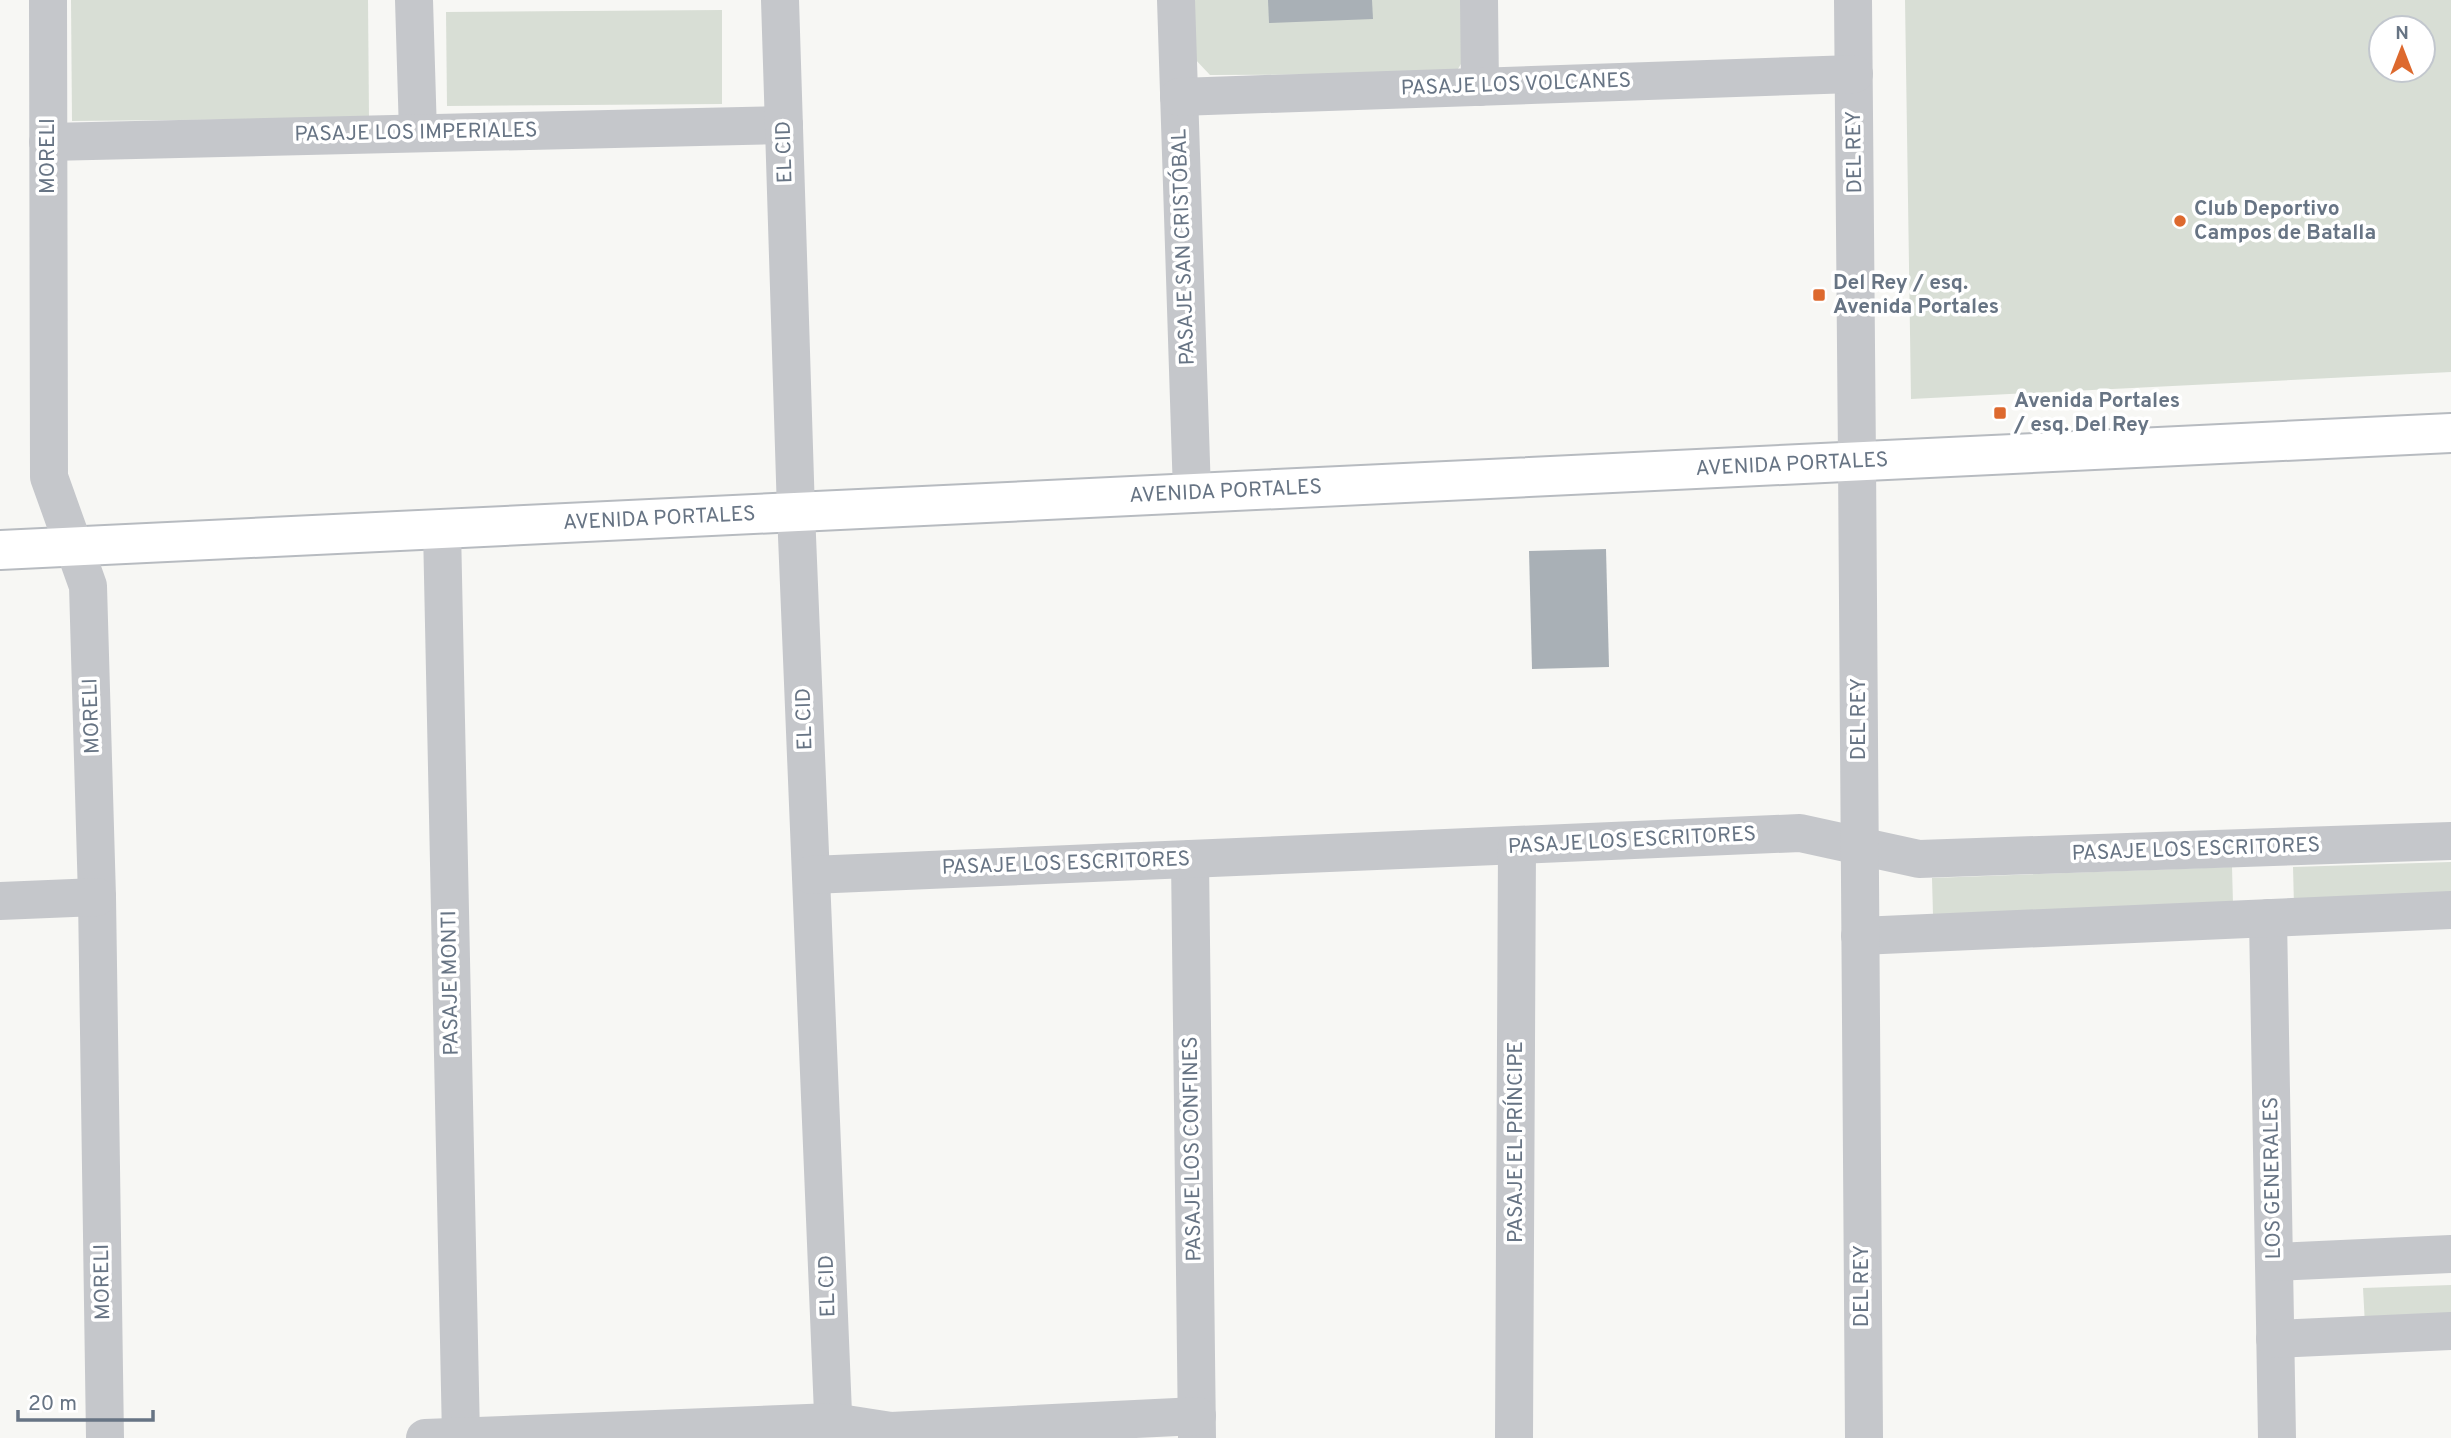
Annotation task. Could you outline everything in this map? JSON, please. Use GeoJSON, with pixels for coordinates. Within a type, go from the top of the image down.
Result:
{"type":"FeatureCollection","features":[{"type":"Feature","properties":{"kind":"main road","name":"AVENIDA PORTALES"},"geometry":{"type":"LineString","coordinates":[[0,550],[2451,433]]}},
{"type":"Feature","properties":{"kind":"street","name":"MORELI"},"geometry":{"type":"LineString","coordinates":[[48,0],[49,477],[88,586],[97,897],[105,1438]]}},
{"type":"Feature","properties":{"kind":"street"},"geometry":{"type":"LineString","coordinates":[[414,0],[418,133]]}},
{"type":"Feature","properties":{"kind":"street","name":"EL CID"},"geometry":{"type":"LineString","coordinates":[[780,0],[796,512],[834,1430]]}},
{"type":"Feature","properties":{"kind":"street","name":"PASAJE SAN CRISTÓBAL"},"geometry":{"type":"LineString","coordinates":[[1176,0],[1192,494]]}},
{"type":"Feature","properties":{"kind":"street"},"geometry":{"type":"LineString","coordinates":[[1479,0],[1480,87]]}},
{"type":"Feature","properties":{"kind":"street","name":"DEL REY"},"geometry":{"type":"LineString","coordinates":[[1853,0],[1864,1438]]}},
{"type":"Feature","properties":{"kind":"street","name":"PASAJE LOS VOLCANES"},"geometry":{"type":"LineString","coordinates":[[1179,97],[1854,74]]}},
{"type":"Feature","properties":{"kind":"street","name":"PASAJE LOS IMPERIALES"},"geometry":{"type":"LineString","coordinates":[[48,142],[784,125]]}},
{"type":"Feature","properties":{"kind":"street","name":"PASAJE MONTI"},"geometry":{"type":"LineString","coordinates":[[442,529],[443,1437]]}},
{"type":"Feature","properties":{"kind":"street","name":"PASAJE LOS ESCRITORES"},"geometry":{"type":"LineString","coordinates":[[811,875],[1800,833],[1919,859],[2451,841]]}},
{"type":"Feature","properties":{"kind":"street","name":"PASAJE EL PRÍNCIPE"},"geometry":{"type":"LineString","coordinates":[[1514,1438],[1517,846]]}},
{"type":"Feature","properties":{"kind":"street","name":"PASAJE LOS CONFINES"},"geometry":{"type":"LineString","coordinates":[[1190,859],[1197,1427]]}},
{"type":"Feature","properties":{"kind":"street"},"geometry":{"type":"LineString","coordinates":[[0,901],[97,897]]}},
{"type":"Feature","properties":{"kind":"street"},"geometry":{"type":"LineString","coordinates":[[1860,936],[2451,910]]}},
{"type":"Feature","properties":{"kind":"street","name":"LOS GENERALES"},"geometry":{"type":"LineString","coordinates":[[2268,918],[2277,1438]]}},
{"type":"Feature","properties":{"kind":"street"},"geometry":{"type":"LineString","coordinates":[[2274,1262],[2451,1254]]}},
{"type":"Feature","properties":{"kind":"street"},"geometry":{"type":"LineString","coordinates":[[2275,1339],[2451,1331]]}},
{"type":"Feature","properties":{"kind":"street"},"geometry":{"type":"LineString","coordinates":[[443,1437],[1197,1427]]}},
{"type":"Feature","properties":{"kind":"shaded area"},"geometry":{"type":"Polygon","coordinates":[[[71,0],[368,0],[369,118],[72,121],[71,0]]]}},
{"type":"Feature","properties":{"kind":"shaded area"},"geometry":{"type":"Polygon","coordinates":[[[1191,0],[1467,0],[1468,52],[1455,74],[1210,75],[1193,57],[1191,0]]]}},
{"type":"Feature","properties":{"kind":"shaded area","name":"Club Deportivo Campos de Batalla"},"geometry":{"type":"Polygon","coordinates":[[[1905,0],[2451,0],[2451,372],[1911,399],[1905,0]]]}},
{"type":"Feature","properties":{"kind":"shaded area"},"geometry":{"type":"Polygon","coordinates":[[[722,10],[722,104],[447,106],[446,12],[722,10]]]}},
{"type":"Feature","properties":{"kind":"shaded area"},"geometry":{"type":"Polygon","coordinates":[[[2451,862],[2451,900],[2294,906],[2293,867],[2451,862]]]}},
{"type":"Feature","properties":{"kind":"shaded area"},"geometry":{"type":"Polygon","coordinates":[[[2232,867],[2233,904],[1933,915],[1932,878],[2232,867]]]}},
{"type":"Feature","properties":{"kind":"shaded area"},"geometry":{"type":"Polygon","coordinates":[[[2451,1285],[2451,1322],[2365,1325],[2363,1288],[2451,1285]]]}},
{"type":"Feature","properties":{"kind":"building"},"geometry":{"type":"Polygon","coordinates":[[[1268,0],[1372,0],[1373,19],[1269,23],[1268,0]]]}},
{"type":"Feature","properties":{"kind":"building"},"geometry":{"type":"Polygon","coordinates":[[[1606,549],[1609,667],[1532,669],[1529,551],[1606,549]]]}},
{"type":"Feature","properties":{"kind":"place","name":"Club Deportivo Campos de Batalla"},"geometry":{"type":"Point","coordinates":[2180,221]}},
{"type":"Feature","properties":{"kind":"place","name":"Del Rey / esq. Avenida Portales"},"geometry":{"type":"Point","coordinates":[1819,295]}},
{"type":"Feature","properties":{"kind":"place","name":"Avenida Portales / esq. Del Rey"},"geometry":{"type":"Point","coordinates":[2000,413]}}]}
